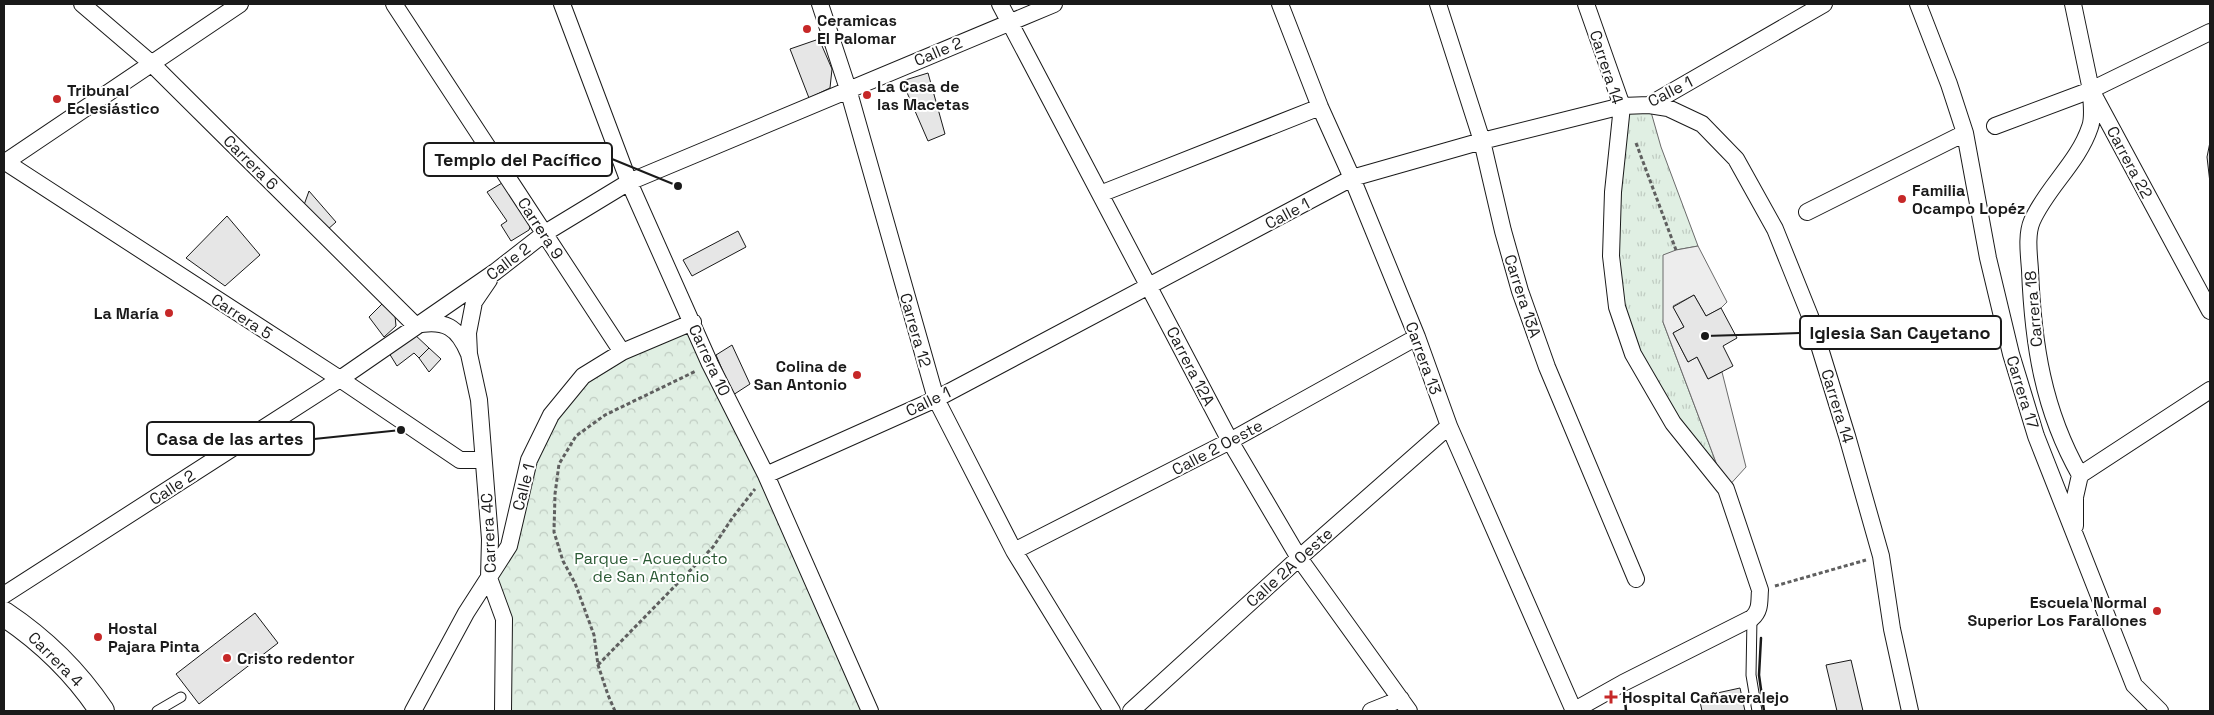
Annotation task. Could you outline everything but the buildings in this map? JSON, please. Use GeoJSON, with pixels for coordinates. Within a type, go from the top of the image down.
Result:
{"type":"FeatureCollection","features":[{"type":"Feature","properties":{"kind":"main road","name":"Carrera 4"},"geometry":{"type":"LineString","coordinates":[[4,614],[24,628],[59,658],[91,694],[102,711]]}},
{"type":"Feature","properties":{"kind":"street","name":"Carrera 6"},"geometry":{"type":"LineString","coordinates":[[82,4],[150,63],[416,325]]}},
{"type":"Feature","properties":{"kind":"street"},"geometry":{"type":"LineString","coordinates":[[4,162],[240,4]]}},
{"type":"Feature","properties":{"kind":"street","name":"Carrera 9"},"geometry":{"type":"LineString","coordinates":[[394,4],[622,352]]}},
{"type":"Feature","properties":{"kind":"street","name":"Carrera 10"},"geometry":{"type":"LineString","coordinates":[[562,4],[629,182],[693,322],[710,364],[766,475],[870,711]]}},
{"type":"Feature","properties":{"kind":"street","name":"Carrera 12"},"geometry":{"type":"LineString","coordinates":[[820,4],[848,90],[936,399],[1014,551],[1112,711]]}},
{"type":"Feature","properties":{"kind":"street","name":"Carrera 12A"},"geometry":{"type":"LineString","coordinates":[[1000,4],[1230,441],[1299,558],[1405,705]]}},
{"type":"Feature","properties":{"kind":"street","name":"Calle 2"},"geometry":{"type":"LineString","coordinates":[[4,595],[340,379],[495,272],[545,233],[629,182],[1009,21],[1054,4]]}},
{"type":"Feature","properties":{"kind":"street","name":"Carrera 13"},"geometry":{"type":"LineString","coordinates":[[1280,4],[1320,107],[1352,178],[1417,337],[1449,426],[1573,711]]}},
{"type":"Feature","properties":{"kind":"street","name":"Carrera 13A"},"geometry":{"type":"LineString","coordinates":[[1438,4],[1482,141],[1503,231],[1520,291],[1547,367],[1636,579]]}},
{"type":"Feature","properties":{"kind":"street","name":"Carrera 14"},"geometry":{"type":"LineString","coordinates":[[1586,4],[1622,106],[1613,192],[1611,256],[1617,307],[1633,354],[1673,423],[1726,489],[1760,590]]}},
{"type":"Feature","properties":{"kind":"street","name":"Calle 1"},"geometry":{"type":"LineString","coordinates":[[766,475],[936,399],[1352,178],[1482,141],[1622,106],[1649,105],[1824,4]]}},
{"type":"Feature","properties":{"kind":"street","name":"Carrera 17"},"geometry":{"type":"LineString","coordinates":[[1918,4],[1949,84],[1965,133],[1988,258],[2011,354],[2036,436],[2146,711]]}},
{"type":"Feature","properties":{"kind":"street","name":"Carrera 22"},"geometry":{"type":"LineString","coordinates":[[2073,4],[2091,90],[2210,311]]}},
{"type":"Feature","properties":{"kind":"street"},"geometry":{"type":"LineString","coordinates":[[1996,126],[2091,90],[2210,32]]}},
{"type":"Feature","properties":{"kind":"street","name":"Carrera 18"},"geometry":{"type":"LineString","coordinates":[[2080,475],[2064,447],[2047,400],[2035,348],[2029,247],[2031,223],[2078,153],[2091,126],[2091,90]]}},
{"type":"Feature","properties":{"kind":"street","name":"Carrera 14"},"geometry":{"type":"LineString","coordinates":[[1649,105],[1668,108],[1702,124],[1736,159],[1775,228],[1810,316],[1881,556],[1892,629],[1910,711]]}},
{"type":"Feature","properties":{"kind":"street"},"geometry":{"type":"LineString","coordinates":[[1100,194],[1320,107]]}},
{"type":"Feature","properties":{"kind":"street"},"geometry":{"type":"LineString","coordinates":[[1807,212],[1965,133]]}},
{"type":"Feature","properties":{"kind":"street","name":"Carrera 5"},"geometry":{"type":"LineString","coordinates":[[4,162],[340,379],[460,460],[482,460]]}},
{"type":"Feature","properties":{"kind":"street","name":"Carrera 4C"},"geometry":{"type":"LineString","coordinates":[[495,272],[474,302],[468,333],[479,400],[482,460],[490,539],[489,578],[504,619],[503,711]]}},
{"type":"Feature","properties":{"kind":"street","name":"Carrera 4C"},"geometry":{"type":"LineString","coordinates":[[416,325],[432,322],[450,326],[463,338],[470,354]]}},
{"type":"Feature","properties":{"kind":"street","name":"Calle 1"},"geometry":{"type":"LineString","coordinates":[[413,711],[466,613],[509,546],[529,460],[551,415],[583,376],[622,352],[693,322]]}},
{"type":"Feature","properties":{"kind":"street","name":"Calle 2 Oeste"},"geometry":{"type":"LineString","coordinates":[[1014,551],[1230,441],[1417,337]]}},
{"type":"Feature","properties":{"kind":"street"},"geometry":{"type":"LineString","coordinates":[[2075,536],[2075,497],[2080,475],[2210,390]]}},
{"type":"Feature","properties":{"kind":"street","name":"Calle 2A Oeste"},"geometry":{"type":"LineString","coordinates":[[1132,711],[1299,558],[1449,426]]}},
{"type":"Feature","properties":{"kind":"street"},"geometry":{"type":"LineString","coordinates":[[1573,711],[1623,683],[1752,618],[1757,614],[1759,608],[1760,590]]}},
{"type":"Feature","properties":{"kind":"street","name":"Carrera 17"},"geometry":{"type":"LineString","coordinates":[[2134,685],[2160,711]]}},
{"type":"Feature","properties":{"kind":"street"},"geometry":{"type":"LineString","coordinates":[[1371,711],[1405,705]]}},
{"type":"Feature","properties":{"kind":"lane"},"geometry":{"type":"LineString","coordinates":[[1752,618],[1751,676],[1757,711]]}},
{"type":"Feature","properties":{"kind":"lane"},"geometry":{"type":"LineString","coordinates":[[157,711],[182,696]]}},
{"type":"Feature","properties":{"kind":"path"},"geometry":{"type":"LineString","coordinates":[[1635,142],[1676,250]]}},
{"type":"Feature","properties":{"kind":"path"},"geometry":{"type":"LineString","coordinates":[[616,711],[608,695],[598,665],[594,635],[575,584],[563,561],[554,532],[555,494],[559,464],[576,436],[605,415],[710,364]]}},
{"type":"Feature","properties":{"kind":"path"},"geometry":{"type":"LineString","coordinates":[[598,665],[713,547],[732,517],[766,475]]}},
{"type":"Feature","properties":{"kind":"path"},"geometry":{"type":"LineString","coordinates":[[1760,590],[1881,556]]}},
{"type":"Feature","properties":{"kind":"green space"},"geometry":{"type":"Polygon","coordinates":[[[1649,105],[1661,147],[1698,246],[1676,250],[1663,322],[1726,489],[1673,423],[1617,307],[1622,106],[1649,105]]]}},
{"type":"Feature","properties":{"kind":"green space","name":"Parque - Acueducto de San Antonio"},"geometry":{"type":"Polygon","coordinates":[[[693,322],[870,711],[503,711],[504,619],[489,578],[509,546],[529,460],[583,376],[693,322]]]}},
{"type":"Feature","properties":{"kind":"shaded area"},"geometry":{"type":"Polygon","coordinates":[[[1698,246],[1727,302],[1721,308],[1706,316],[1694,295],[1673,306],[1684,327],[1673,333],[1688,362],[1697,357],[1708,379],[1722,372],[1746,467],[1726,489],[1663,322],[1663,255],[1676,250],[1698,246]]]}},
{"type":"Feature","properties":{"kind":"wall"},"geometry":{"type":"LineString","coordinates":[[1761,638],[1759,675],[1764,711]]}},
{"type":"Feature","properties":{"kind":"wall"},"geometry":{"type":"LineString","coordinates":[[1624,688],[1626,711]]}},
{"type":"Feature","properties":{"kind":"place","name":"Ceramicas El Palomar"},"geometry":{"type":"Point","coordinates":[807,29]}},
{"type":"Feature","properties":{"kind":"place","name":"La Casa de las Macetas"},"geometry":{"type":"Point","coordinates":[867,95]}},
{"type":"Feature","properties":{"kind":"place","name":"Tribunal Eclesiástico"},"geometry":{"type":"Point","coordinates":[57,99]}},
{"type":"Feature","properties":{"kind":"place","name":"Templo del Pacífico"},"geometry":{"type":"Point","coordinates":[678,186]}},
{"type":"Feature","properties":{"kind":"place","name":"Familia Ocampo Lopéz"},"geometry":{"type":"Point","coordinates":[1902,199]}},
{"type":"Feature","properties":{"kind":"place","name":"La María"},"geometry":{"type":"Point","coordinates":[169,313]}},
{"type":"Feature","properties":{"kind":"place","name":"Iglesia San Cayetano"},"geometry":{"type":"Point","coordinates":[1705,336]}},
{"type":"Feature","properties":{"kind":"place","name":"Colina de San Antonio"},"geometry":{"type":"Point","coordinates":[857,375]}},
{"type":"Feature","properties":{"kind":"place","name":"Casa de las artes"},"geometry":{"type":"Point","coordinates":[401,430]}},
{"type":"Feature","properties":{"kind":"place","name":"Escuela Normal Superior Los Farallones"},"geometry":{"type":"Point","coordinates":[2157,611]}},
{"type":"Feature","properties":{"kind":"place","name":"Hostal Pajara Pinta"},"geometry":{"type":"Point","coordinates":[98,637]}},
{"type":"Feature","properties":{"kind":"place","name":"Cristo redentor"},"geometry":{"type":"Point","coordinates":[227,658]}},
{"type":"Feature","properties":{"kind":"place","name":"Hospital Cañaveralejo"},"geometry":{"type":"Point","coordinates":[1611,697]}}]}
